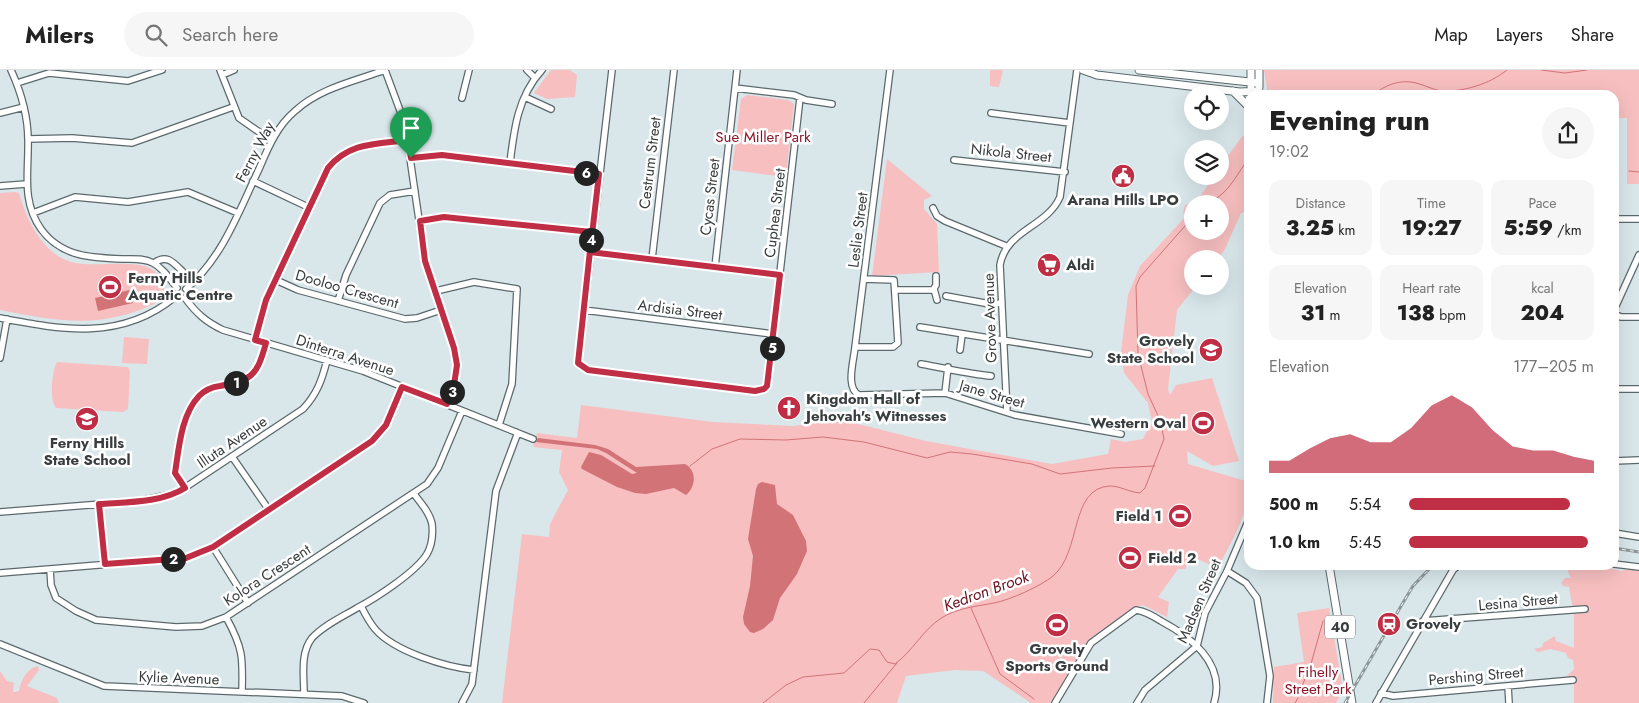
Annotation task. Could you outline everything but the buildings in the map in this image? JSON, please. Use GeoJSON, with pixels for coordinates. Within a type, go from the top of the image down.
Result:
{"type":"FeatureCollection","features":[{"type":"Feature","properties":{"kind":"main road"},"geometry":{"type":"LineString","coordinates":[[1083,70],[1102,76],[1160,81],[1244,92]]}},
{"type":"Feature","properties":{"kind":"main road"},"geometry":{"type":"LineString","coordinates":[[1139,70],[1161,71],[1257,88]]}},
{"type":"Feature","properties":{"kind":"main road"},"geometry":{"type":"LineString","coordinates":[[1251,70],[1257,88]]}},
{"type":"Feature","properties":{"kind":"main road"},"geometry":{"type":"LineString","coordinates":[[1257,88],[1259,70]]}},
{"type":"Feature","properties":{"kind":"main road"},"geometry":{"type":"LineString","coordinates":[[1233,91],[1244,102]]}},
{"type":"Feature","properties":{"kind":"main road","name":"40"},"geometry":{"type":"LineString","coordinates":[[1330,570],[1352,703]]}},
{"type":"Feature","properties":{"kind":"street"},"geometry":{"type":"LineString","coordinates":[[11,70],[24,108],[28,140],[26,184],[33,213],[41,229],[63,249],[75,254],[89,258],[140,259],[154,263],[176,288]]}},
{"type":"Feature","properties":{"kind":"street"},"geometry":{"type":"LineString","coordinates":[[17,83],[49,73],[128,81],[162,70]]}},
{"type":"Feature","properties":{"kind":"street"},"geometry":{"type":"LineString","coordinates":[[234,70],[221,72],[233,107],[245,124],[272,141]]}},
{"type":"Feature","properties":{"kind":"street"},"geometry":{"type":"LineString","coordinates":[[385,70],[405,124],[425,261],[436,291],[457,365],[454,385],[447,404]]}},
{"type":"Feature","properties":{"kind":"street","name":"Ferny Way"},"geometry":{"type":"LineString","coordinates":[[186,289],[211,263],[238,213],[272,141],[294,111],[326,91],[385,70]]}},
{"type":"Feature","properties":{"kind":"street"},"geometry":{"type":"LineString","coordinates":[[462,98],[469,70]]}},
{"type":"Feature","properties":{"kind":"street"},"geometry":{"type":"LineString","coordinates":[[527,70],[535,78]]}},
{"type":"Feature","properties":{"kind":"street"},"geometry":{"type":"LineString","coordinates":[[510,163],[516,119],[535,78],[542,70]]}},
{"type":"Feature","properties":{"kind":"street"},"geometry":{"type":"LineString","coordinates":[[584,310],[612,70]]}},
{"type":"Feature","properties":{"kind":"street","name":"Cestrum Street"},"geometry":{"type":"LineString","coordinates":[[652,260],[674,70]]}},
{"type":"Feature","properties":{"kind":"street","name":"Cycas Street"},"geometry":{"type":"LineString","coordinates":[[715,267],[738,70]]}},
{"type":"Feature","properties":{"kind":"street","name":"Leslie Street"},"geometry":{"type":"LineString","coordinates":[[855,393],[852,382],[855,347],[890,70]]}},
{"type":"Feature","properties":{"kind":"street"},"geometry":{"type":"LineString","coordinates":[[933,208],[938,216],[945,221],[1006,246],[1017,235],[1053,210],[1060,197],[1077,70]]}},
{"type":"Feature","properties":{"kind":"street"},"geometry":{"type":"LineString","coordinates":[[1160,81],[1161,71]]}},
{"type":"Feature","properties":{"kind":"street"},"geometry":{"type":"LineString","coordinates":[[735,88],[794,95],[800,98],[832,104]]}},
{"type":"Feature","properties":{"kind":"street"},"geometry":{"type":"LineString","coordinates":[[525,98],[551,108]]}},
{"type":"Feature","properties":{"kind":"street","name":"Cuphea Street"},"geometry":{"type":"LineString","coordinates":[[584,310],[578,363],[588,370],[755,391],[764,389],[768,380],[800,98]]}},
{"type":"Feature","properties":{"kind":"street"},"geometry":{"type":"LineString","coordinates":[[28,140],[72,138],[132,143],[233,107]]}},
{"type":"Feature","properties":{"kind":"street"},"geometry":{"type":"LineString","coordinates":[[0,114],[24,108]]}},
{"type":"Feature","properties":{"kind":"street"},"geometry":{"type":"LineString","coordinates":[[992,113],[1070,123]]}},
{"type":"Feature","properties":{"kind":"street"},"geometry":{"type":"LineString","coordinates":[[255,340],[266,300],[328,168],[336,158],[354,148],[408,140]]}},
{"type":"Feature","properties":{"kind":"street"},"geometry":{"type":"LineString","coordinates":[[411,158],[442,155],[599,174]]}},
{"type":"Feature","properties":{"kind":"street","name":"Nikola Street"},"geometry":{"type":"LineString","coordinates":[[954,160],[1064,172]]}},
{"type":"Feature","properties":{"kind":"street"},"geometry":{"type":"LineString","coordinates":[[253,181],[310,208]]}},
{"type":"Feature","properties":{"kind":"street"},"geometry":{"type":"LineString","coordinates":[[0,186],[26,184]]}},
{"type":"Feature","properties":{"kind":"street"},"geometry":{"type":"LineString","coordinates":[[33,213],[75,197],[128,202],[188,192],[238,213]]}},
{"type":"Feature","properties":{"kind":"street"},"geometry":{"type":"LineString","coordinates":[[338,301],[346,275],[380,203],[390,196],[415,192]]}},
{"type":"Feature","properties":{"kind":"street"},"geometry":{"type":"LineString","coordinates":[[420,221],[444,217],[592,232]]}},
{"type":"Feature","properties":{"kind":"street"},"geometry":{"type":"LineString","coordinates":[[1619,219],[1639,219]]}},
{"type":"Feature","properties":{"kind":"street","name":"Grove Avenue"},"geometry":{"type":"LineString","coordinates":[[1006,246],[1000,265],[1007,412]]}},
{"type":"Feature","properties":{"kind":"street"},"geometry":{"type":"LineString","coordinates":[[590,252],[780,275]]}},
{"type":"Feature","properties":{"kind":"street"},"geometry":{"type":"LineString","coordinates":[[1619,301],[1639,255]]}},
{"type":"Feature","properties":{"kind":"street"},"geometry":{"type":"LineString","coordinates":[[154,263],[161,258],[167,258],[182,272]]}},
{"type":"Feature","properties":{"kind":"street"},"geometry":{"type":"LineString","coordinates":[[936,276],[934,289],[937,300]]}},
{"type":"Feature","properties":{"kind":"street"},"geometry":{"type":"LineString","coordinates":[[855,347],[893,347],[897,345],[896,282],[892,279],[864,280]]}},
{"type":"Feature","properties":{"kind":"street","name":"Dooloo Crescent"},"geometry":{"type":"LineString","coordinates":[[276,280],[298,290],[405,319],[417,318],[441,310]]}},
{"type":"Feature","properties":{"kind":"street"},"geometry":{"type":"LineString","coordinates":[[436,291],[474,282],[517,289],[512,384],[499,425]]}},
{"type":"Feature","properties":{"kind":"street"},"geometry":{"type":"LineString","coordinates":[[182,286],[186,289],[188,294],[185,298],[180,300],[176,297],[174,292],[176,288],[182,286]]}},
{"type":"Feature","properties":{"kind":"street"},"geometry":{"type":"LineString","coordinates":[[896,290],[934,289]]}},
{"type":"Feature","properties":{"kind":"street"},"geometry":{"type":"LineString","coordinates":[[946,296],[990,304],[1002,303]]}},
{"type":"Feature","properties":{"kind":"street"},"geometry":{"type":"LineString","coordinates":[[0,318],[59,328],[101,328],[148,314],[176,297]]}},
{"type":"Feature","properties":{"kind":"street","name":"Dinterra Avenue"},"geometry":{"type":"LineString","coordinates":[[185,298],[207,322],[255,340],[363,371],[533,439]]}},
{"type":"Feature","properties":{"kind":"street","name":"Ardisia Street"},"geometry":{"type":"LineString","coordinates":[[584,310],[773,334]]}},
{"type":"Feature","properties":{"kind":"street"},"geometry":{"type":"LineString","coordinates":[[1619,316],[1639,317]]}},
{"type":"Feature","properties":{"kind":"street"},"geometry":{"type":"LineString","coordinates":[[0,358],[7,319]]}},
{"type":"Feature","properties":{"kind":"street"},"geometry":{"type":"LineString","coordinates":[[920,327],[1089,354]]}},
{"type":"Feature","properties":{"kind":"street"},"geometry":{"type":"LineString","coordinates":[[960,350],[962,335]]}},
{"type":"Feature","properties":{"kind":"street"},"geometry":{"type":"LineString","coordinates":[[185,488],[175,473],[182,431],[195,400],[209,388],[238,383],[250,377],[257,370],[266,343]]}},
{"type":"Feature","properties":{"kind":"street","name":"Illuta Avenue"},"geometry":{"type":"LineString","coordinates":[[0,512],[158,498],[177,493],[304,410],[320,384],[327,360]]}},
{"type":"Feature","properties":{"kind":"street"},"geometry":{"type":"LineString","coordinates":[[921,364],[948,367],[971,374],[991,376]]}},
{"type":"Feature","properties":{"kind":"street"},"geometry":{"type":"LineString","coordinates":[[945,393],[948,367]]}},
{"type":"Feature","properties":{"kind":"street"},"geometry":{"type":"LineString","coordinates":[[0,573],[186,558],[213,547],[372,441],[386,425],[402,387]]}},
{"type":"Feature","properties":{"kind":"street"},"geometry":{"type":"LineString","coordinates":[[1619,389],[1639,389]]}},
{"type":"Feature","properties":{"kind":"street","name":"Jane Street"},"geometry":{"type":"LineString","coordinates":[[855,393],[860,395],[945,393],[1007,412],[1121,434]]}},
{"type":"Feature","properties":{"kind":"street","name":"Kolora Crescent"},"geometry":{"type":"LineString","coordinates":[[50,569],[51,585],[56,598],[76,612],[96,620],[185,627],[202,626],[226,617],[427,484],[438,468],[462,411]]}},
{"type":"Feature","properties":{"kind":"street"},"geometry":{"type":"LineString","coordinates":[[464,703],[472,684],[496,491],[516,438],[516,432]]}},
{"type":"Feature","properties":{"kind":"street"},"geometry":{"type":"LineString","coordinates":[[233,458],[269,510]]}},
{"type":"Feature","properties":{"kind":"street"},"geometry":{"type":"LineString","coordinates":[[1619,461],[1639,460]]}},
{"type":"Feature","properties":{"kind":"street"},"geometry":{"type":"LineString","coordinates":[[304,694],[305,654],[312,639],[328,625],[360,606],[408,573],[426,554],[432,538],[432,523],[427,512],[414,494]]}},
{"type":"Feature","properties":{"kind":"street"},"geometry":{"type":"LineString","coordinates":[[99,504],[105,564]]}},
{"type":"Feature","properties":{"kind":"street","name":"Madsen Street"},"geometry":{"type":"LineString","coordinates":[[1137,703],[1145,690],[1197,646],[1205,612],[1227,571],[1244,531]]}},
{"type":"Feature","properties":{"kind":"street"},"geometry":{"type":"LineString","coordinates":[[1619,535],[1639,537]]}},
{"type":"Feature","properties":{"kind":"street"},"geometry":{"type":"LineString","coordinates":[[213,547],[248,603]]}},
{"type":"Feature","properties":{"kind":"street"},"geometry":{"type":"LineString","coordinates":[[1619,565],[1639,567]]}},
{"type":"Feature","properties":{"kind":"street"},"geometry":{"type":"LineString","coordinates":[[1376,703],[1453,570]]}},
{"type":"Feature","properties":{"kind":"street"},"geometry":{"type":"LineString","coordinates":[[1227,571],[1246,583],[1257,598],[1270,676],[1267,703]]}},
{"type":"Feature","properties":{"kind":"street"},"geometry":{"type":"LineString","coordinates":[[360,606],[376,630],[388,640],[434,662],[474,670]]}},
{"type":"Feature","properties":{"kind":"street","name":"Lesina Street"},"geometry":{"type":"LineString","coordinates":[[1423,621],[1585,609]]}},
{"type":"Feature","properties":{"kind":"street"},"geometry":{"type":"LineString","coordinates":[[1056,703],[1091,643],[1134,610],[1142,611],[1179,630],[1197,646],[1209,661],[1216,677],[1217,691],[1214,703]]}},
{"type":"Feature","properties":{"kind":"street"},"geometry":{"type":"LineString","coordinates":[[226,617],[240,643],[243,663],[242,692]]}},
{"type":"Feature","properties":{"kind":"street","name":"Kylie Avenue"},"geometry":{"type":"LineString","coordinates":[[0,644],[104,686],[304,694],[364,703]]}},
{"type":"Feature","properties":{"kind":"street","name":"Pershing Street"},"geometry":{"type":"LineString","coordinates":[[1381,693],[1393,696],[1573,680]]}},
{"type":"Feature","properties":{"kind":"street"},"geometry":{"type":"LineString","coordinates":[[1508,686],[1509,703]]}},
{"type":"Feature","properties":{"kind":"green space"},"geometry":{"type":"Polygon","coordinates":[[[551,70],[570,70],[577,75],[575,97],[547,99],[534,93],[551,70]]]}},
{"type":"Feature","properties":{"kind":"green space"},"geometry":{"type":"Polygon","coordinates":[[[990,70],[1003,70],[999,87],[990,86],[990,70]]]}},
{"type":"Feature","properties":{"kind":"green space"},"geometry":{"type":"Polygon","coordinates":[[[1264,70],[1639,70],[1639,184],[1627,184],[1627,118],[1619,118],[1619,90],[1267,90],[1264,70]]]}},
{"type":"Feature","properties":{"kind":"green space","name":"Sue Miller Park"},"geometry":{"type":"Polygon","coordinates":[[[747,95],[788,100],[794,104],[786,177],[732,170],[741,99],[747,95]]]}},
{"type":"Feature","properties":{"kind":"green space"},"geometry":{"type":"Polygon","coordinates":[[[1243,135],[1244,212],[1241,213],[1229,240],[1229,195],[1201,195],[1208,185],[1229,185],[1229,154],[1243,135]]]}},
{"type":"Feature","properties":{"kind":"green space"},"geometry":{"type":"Polygon","coordinates":[[[887,159],[932,196],[924,200],[924,209],[937,224],[939,272],[872,276],[887,159]]]}},
{"type":"Feature","properties":{"kind":"green space"},"geometry":{"type":"Polygon","coordinates":[[[0,193],[19,193],[26,214],[37,234],[51,251],[71,262],[82,264],[123,264],[148,267],[163,282],[165,296],[155,304],[117,317],[100,320],[51,319],[0,310],[0,193]]]}},
{"type":"Feature","properties":{"kind":"green space"},"geometry":{"type":"Polygon","coordinates":[[[1184,218],[1184,240],[1229,240],[1224,250],[1184,250],[1184,295],[1189,295],[1177,310],[1168,389],[1170,395],[1176,385],[1212,378],[1239,461],[1213,466],[1187,451],[1188,464],[1244,481],[1244,512],[1218,568],[1192,557],[1185,569],[1178,569],[1158,597],[1169,602],[1167,617],[1143,605],[1134,607],[1092,638],[1050,703],[1031,703],[983,671],[955,670],[906,676],[897,703],[502,703],[522,534],[549,537],[550,524],[568,490],[559,472],[562,450],[533,447],[537,433],[577,438],[581,405],[713,422],[793,426],[842,420],[926,441],[1052,464],[1108,454],[1111,439],[1125,442],[1143,439],[1152,422],[1148,403],[1124,373],[1121,352],[1128,295],[1140,266],[1184,218]]]}},
{"type":"Feature","properties":{"kind":"green space"},"geometry":{"type":"Polygon","coordinates":[[[124,337],[149,339],[147,364],[122,363],[124,337]]]}},
{"type":"Feature","properties":{"kind":"green space"},"geometry":{"type":"Polygon","coordinates":[[[57,362],[128,367],[130,371],[128,409],[123,412],[56,408],[52,399],[52,385],[57,362]]]}},
{"type":"Feature","properties":{"kind":"green space"},"geometry":{"type":"Polygon","coordinates":[[[1629,569],[1639,571],[1639,703],[1574,703],[1574,679],[1565,678],[1574,669],[1573,660],[1568,658],[1566,653],[1551,649],[1538,652],[1534,649],[1542,647],[1543,643],[1555,636],[1556,641],[1574,648],[1574,616],[1569,587],[1563,586],[1561,583],[1565,578],[1571,578],[1568,570],[1621,571],[1629,569]]]}},
{"type":"Feature","properties":{"kind":"green space","name":"Fihelly Street Park"},"geometry":{"type":"Polygon","coordinates":[[[1329,608],[1343,690],[1336,703],[1273,703],[1274,667],[1304,662],[1297,613],[1329,608]]]}},
{"type":"Feature","properties":{"kind":"green space"},"geometry":{"type":"Polygon","coordinates":[[[38,666],[39,670],[27,686],[57,698],[59,703],[0,703],[0,671],[7,681],[14,683],[13,692],[15,692],[19,691],[21,683],[28,672],[38,666]]]}},
{"type":"Feature","properties":{"kind":"shaded area"},"geometry":{"type":"Polygon","coordinates":[[[130,290],[133,303],[98,311],[95,298],[130,290]]]}},
{"type":"Feature","properties":{"kind":"shaded area"},"geometry":{"type":"Polygon","coordinates":[[[538,438],[595,445],[608,449],[636,467],[685,464],[692,470],[694,479],[692,488],[686,495],[674,488],[646,494],[635,493],[617,487],[582,469],[581,467],[589,452],[601,455],[632,474],[637,473],[606,453],[597,449],[536,442],[538,438]]]}},
{"type":"Feature","properties":{"kind":"shaded area"},"geometry":{"type":"Polygon","coordinates":[[[762,482],[775,485],[777,504],[793,515],[806,541],[807,551],[797,574],[780,598],[773,620],[763,629],[754,633],[750,632],[744,624],[743,617],[750,586],[753,556],[748,539],[756,489],[758,484],[762,482]]]}},
{"type":"Feature","properties":{"kind":"waterway","name":"Kedron Brook"},"geometry":{"type":"LineString","coordinates":[[1459,90],[1484,83],[1507,70]]}},
{"type":"Feature","properties":{"kind":"waterway","name":"Kedron Brook"},"geometry":{"type":"LineString","coordinates":[[1541,70],[1565,73],[1587,70]]}},
{"type":"Feature","properties":{"kind":"waterway","name":"Kedron Brook"},"geometry":{"type":"LineString","coordinates":[[1380,90],[1399,82],[1416,83],[1435,90]]}},
{"type":"Feature","properties":{"kind":"waterway","name":"Kedron Brook"},"geometry":{"type":"LineString","coordinates":[[1220,195],[1244,165]]}},
{"type":"Feature","properties":{"kind":"waterway"},"geometry":{"type":"LineString","coordinates":[[1629,171],[1639,172]]}},
{"type":"Feature","properties":{"kind":"waterway","name":"Kedron Brook"},"geometry":{"type":"LineString","coordinates":[[763,703],[786,685],[803,677],[844,673],[870,649],[879,650],[887,662],[895,664],[943,617],[962,609],[1008,599],[1041,584],[1053,576],[1062,565],[1082,509],[1088,498],[1097,489],[1110,486],[1140,493],[1145,488],[1164,439],[1160,420],[1148,394],[1138,354],[1136,286],[1140,277],[1184,227]]}},
{"type":"Feature","properties":{"kind":"waterway","name":"Kedron Brook"},"geometry":{"type":"LineString","coordinates":[[690,466],[712,449],[740,439],[786,440],[823,437],[864,442],[927,458],[950,452],[972,454],[1032,464],[1060,474],[1112,468],[1155,466]]}},
{"type":"Feature","properties":{"kind":"waterway"},"geometry":{"type":"LineString","coordinates":[[971,608],[1000,674],[1034,699]]}},
{"type":"Feature","properties":{"kind":"waterway"},"geometry":{"type":"LineString","coordinates":[[1299,694],[1311,664],[1323,621]]}},
{"type":"Feature","properties":{"kind":"waterway"},"geometry":{"type":"LineString","coordinates":[[864,703],[897,663]]}},
{"type":"Feature","properties":{"kind":"waterway"},"geometry":{"type":"LineString","coordinates":[[1295,703],[1298,698]]}},
{"type":"Feature","properties":{"kind":"railway"},"geometry":{"type":"LineString","coordinates":[[1619,549],[1639,552]]}},
{"type":"Feature","properties":{"kind":"railway"},"geometry":{"type":"LineString","coordinates":[[1345,703],[1413,586],[1428,570]]}},
{"type":"Feature","properties":{"kind":"place","name":"Arana Hills LPO"},"geometry":{"type":"Point","coordinates":[1123,176]}},
{"type":"Feature","properties":{"kind":"place","name":"Aldi"},"geometry":{"type":"Point","coordinates":[1049,265]}},
{"type":"Feature","properties":{"kind":"place","name":"Ferny Hills Aquatic Centre"},"geometry":{"type":"Point","coordinates":[110,287]}},
{"type":"Feature","properties":{"kind":"place","name":"Grovely State School"},"geometry":{"type":"Point","coordinates":[1211,350]}},
{"type":"Feature","properties":{"kind":"place","name":"Kingdom Hall of Jehovah's Witnesses"},"geometry":{"type":"Point","coordinates":[789,408]}},
{"type":"Feature","properties":{"kind":"place","name":"Ferny Hills State School"},"geometry":{"type":"Point","coordinates":[87,419]}},
{"type":"Feature","properties":{"kind":"place","name":"Western Oval"},"geometry":{"type":"Point","coordinates":[1203,423]}},
{"type":"Feature","properties":{"kind":"place","name":"Field 1"},"geometry":{"type":"Point","coordinates":[1180,516]}},
{"type":"Feature","properties":{"kind":"place","name":"Field 2"},"geometry":{"type":"Point","coordinates":[1130,558]}},
{"type":"Feature","properties":{"kind":"place","name":"Grovely"},"geometry":{"type":"Point","coordinates":[1389,624]}},
{"type":"Feature","properties":{"kind":"place","name":"Grovely Sports Ground"},"geometry":{"type":"Point","coordinates":[1057,625]}},
{"type":"Feature","properties":{"kind":"route"},"geometry":{"type":"LineString","coordinates":[[408,140],[411,158],[442,155],[599,174],[590,252],[780,275],[767,386],[760,391],[755,391],[588,370],[579,366],[578,363],[592,232],[444,217],[420,221],[425,261],[454,348],[457,365],[454,385],[447,404],[402,387],[386,425],[372,441],[213,547],[186,558],[105,564],[99,504],[158,498],[177,493],[185,488],[175,473],[182,431],[195,400],[209,388],[238,383],[250,377],[257,370],[266,343],[255,340],[266,300],[328,168],[336,158],[354,148],[408,140]]}}]}
